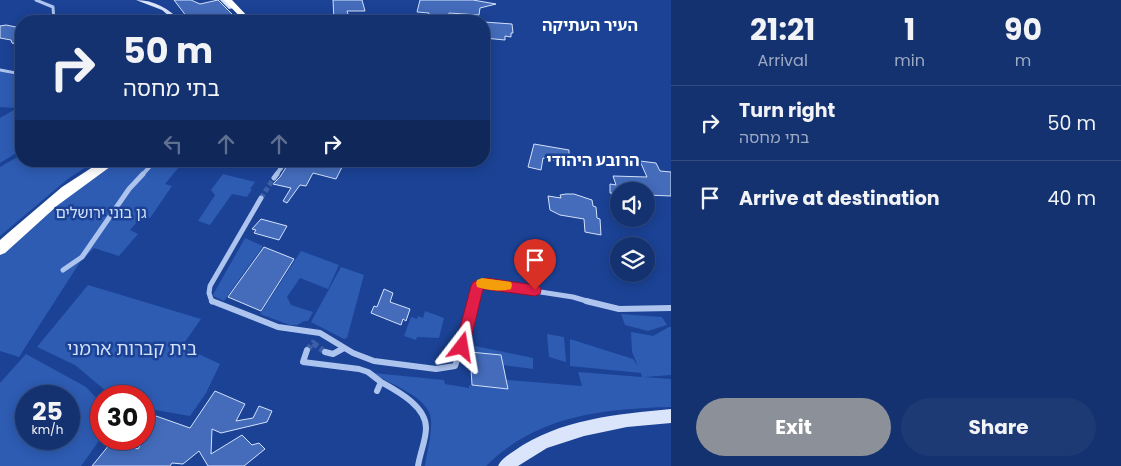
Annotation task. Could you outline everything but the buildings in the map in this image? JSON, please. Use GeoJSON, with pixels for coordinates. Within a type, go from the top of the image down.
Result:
{"type":"FeatureCollection","features":[{"type":"Feature","properties":{"kind":"highway"},"geometry":{"type":"LineString","coordinates":[[227,2],[237,15]]}},
{"type":"Feature","properties":{"kind":"highway"},"geometry":{"type":"LineString","coordinates":[[227,2],[241,15]]}},
{"type":"Feature","properties":{"kind":"highway"},"geometry":{"type":"LineString","coordinates":[[0,250],[64,194],[102,167]]}},
{"type":"Feature","properties":{"kind":"street"},"geometry":{"type":"LineString","coordinates":[[36,0],[53,7],[54,15]]}},
{"type":"Feature","properties":{"kind":"street"},"geometry":{"type":"LineString","coordinates":[[140,0],[164,9],[171,15]]}},
{"type":"Feature","properties":{"kind":"street"},"geometry":{"type":"LineString","coordinates":[[148,0],[168,8],[177,15]]}},
{"type":"Feature","properties":{"kind":"street"},"geometry":{"type":"LineString","coordinates":[[0,70],[15,73]]}},
{"type":"Feature","properties":{"kind":"street"},"geometry":{"type":"LineString","coordinates":[[63,270],[82,257],[129,189],[149,167]]}},
{"type":"Feature","properties":{"kind":"street"},"geometry":{"type":"LineString","coordinates":[[274,178],[282,167]]}},
{"type":"Feature","properties":{"kind":"street"},"geometry":{"type":"LineString","coordinates":[[262,198],[210,286],[209,293],[212,302],[278,327],[320,332],[344,348],[374,361],[436,369],[455,366],[468,329],[476,290],[482,283],[573,297],[618,309],[671,308]]}},
{"type":"Feature","properties":{"kind":"street"},"geometry":{"type":"LineString","coordinates":[[325,352],[328,354],[338,352],[344,348]]}},
{"type":"Feature","properties":{"kind":"street"},"geometry":{"type":"LineString","coordinates":[[307,350],[303,362],[359,369],[368,372],[421,410],[426,427],[419,453],[418,466]]}},
{"type":"Feature","properties":{"kind":"street"},"geometry":{"type":"LineString","coordinates":[[377,390],[381,382]]}},
{"type":"Feature","properties":{"kind":"street"},"geometry":{"type":"LineString","coordinates":[[505,466],[520,455],[574,431],[633,419],[671,416]]}},
{"type":"Feature","properties":{"kind":"green space"},"geometry":{"type":"Polygon","coordinates":[[[0,71],[15,75],[15,108],[0,107],[0,71]]]}},
{"type":"Feature","properties":{"kind":"green space"},"geometry":{"type":"Polygon","coordinates":[[[15,109],[15,154],[0,163],[0,118],[15,109]]]}},
{"type":"Feature","properties":{"kind":"green space"},"geometry":{"type":"Polygon","coordinates":[[[15,158],[15,167],[86,167],[69,178],[0,236],[0,167],[15,158]]]}},
{"type":"Feature","properties":{"kind":"green space","name":"גן בוני ירושלים"},"geometry":{"type":"Polygon","coordinates":[[[108,167],[179,167],[165,184],[172,186],[150,218],[142,216],[130,230],[138,234],[119,256],[94,248],[80,262],[19,357],[0,351],[0,255],[87,179],[108,167]]]}},
{"type":"Feature","properties":{"kind":"green space"},"geometry":{"type":"Polygon","coordinates":[[[223,174],[255,182],[247,197],[232,194],[210,225],[198,221],[215,195],[211,190],[223,174]]]}},
{"type":"Feature","properties":{"kind":"green space"},"geometry":{"type":"Polygon","coordinates":[[[245,238],[263,246],[224,301],[213,296],[214,293],[245,238]]]}},
{"type":"Feature","properties":{"kind":"green space"},"geometry":{"type":"Polygon","coordinates":[[[301,251],[339,265],[328,289],[300,278],[287,297],[291,305],[313,312],[308,321],[297,325],[290,325],[260,314],[301,251]]]}},
{"type":"Feature","properties":{"kind":"green space"},"geometry":{"type":"Polygon","coordinates":[[[341,267],[364,275],[347,338],[344,339],[311,322],[341,267]]]}},
{"type":"Feature","properties":{"kind":"green space","name":"בית קברות ארמני"},"geometry":{"type":"Polygon","coordinates":[[[88,285],[201,319],[182,346],[220,364],[206,393],[190,416],[155,410],[155,385],[99,385],[75,365],[37,347],[88,285]]]}},
{"type":"Feature","properties":{"kind":"green space"},"geometry":{"type":"Polygon","coordinates":[[[425,311],[444,318],[439,338],[417,337],[416,340],[404,336],[411,317],[417,319],[418,316],[423,318],[425,311]]]}},
{"type":"Feature","properties":{"kind":"green space"},"geometry":{"type":"Polygon","coordinates":[[[621,314],[662,317],[667,325],[648,331],[625,325],[621,314]]]}},
{"type":"Feature","properties":{"kind":"green space"},"geometry":{"type":"Polygon","coordinates":[[[671,327],[671,375],[644,377],[671,379],[671,407],[596,413],[549,425],[506,449],[486,466],[425,466],[431,431],[429,412],[417,398],[373,373],[444,380],[445,384],[469,388],[469,385],[508,389],[507,380],[582,386],[578,372],[642,377],[641,373],[570,366],[570,339],[633,359],[638,366],[632,352],[631,332],[653,336],[671,327]]]}},
{"type":"Feature","properties":{"kind":"green space"},"geometry":{"type":"Polygon","coordinates":[[[547,334],[564,337],[566,362],[549,357],[547,334]]]}},
{"type":"Feature","properties":{"kind":"green space"},"geometry":{"type":"Polygon","coordinates":[[[475,346],[533,358],[533,369],[473,361],[475,346]]]}},
{"type":"Feature","properties":{"kind":"green space"},"geometry":{"type":"Polygon","coordinates":[[[26,354],[86,387],[90,391],[90,450],[92,450],[81,466],[0,466],[0,383],[26,354]]]}},
{"type":"Feature","properties":{"kind":"tunnel"},"geometry":{"type":"LineString","coordinates":[[261,198],[274,178]]}},
{"type":"Feature","properties":{"kind":"tunnel"},"geometry":{"type":"LineString","coordinates":[[307,350],[313,343],[325,352]]}},
{"type":"Feature","properties":{"kind":"slow traffic"},"geometry":{"type":"LineString","coordinates":[[482,283],[506,285]]}},
{"type":"Feature","properties":{"kind":"district","name":"העיר העתיקה"},"geometry":{"type":"Point","coordinates":[590,25]}},
{"type":"Feature","properties":{"kind":"district","name":"הרובע היהודי"},"geometry":{"type":"Point","coordinates":[593,160]}},
{"type":"Feature","properties":{"kind":"route"},"geometry":{"type":"LineString","coordinates":[[462,347],[478,286],[486,283],[535,290]]}}]}
